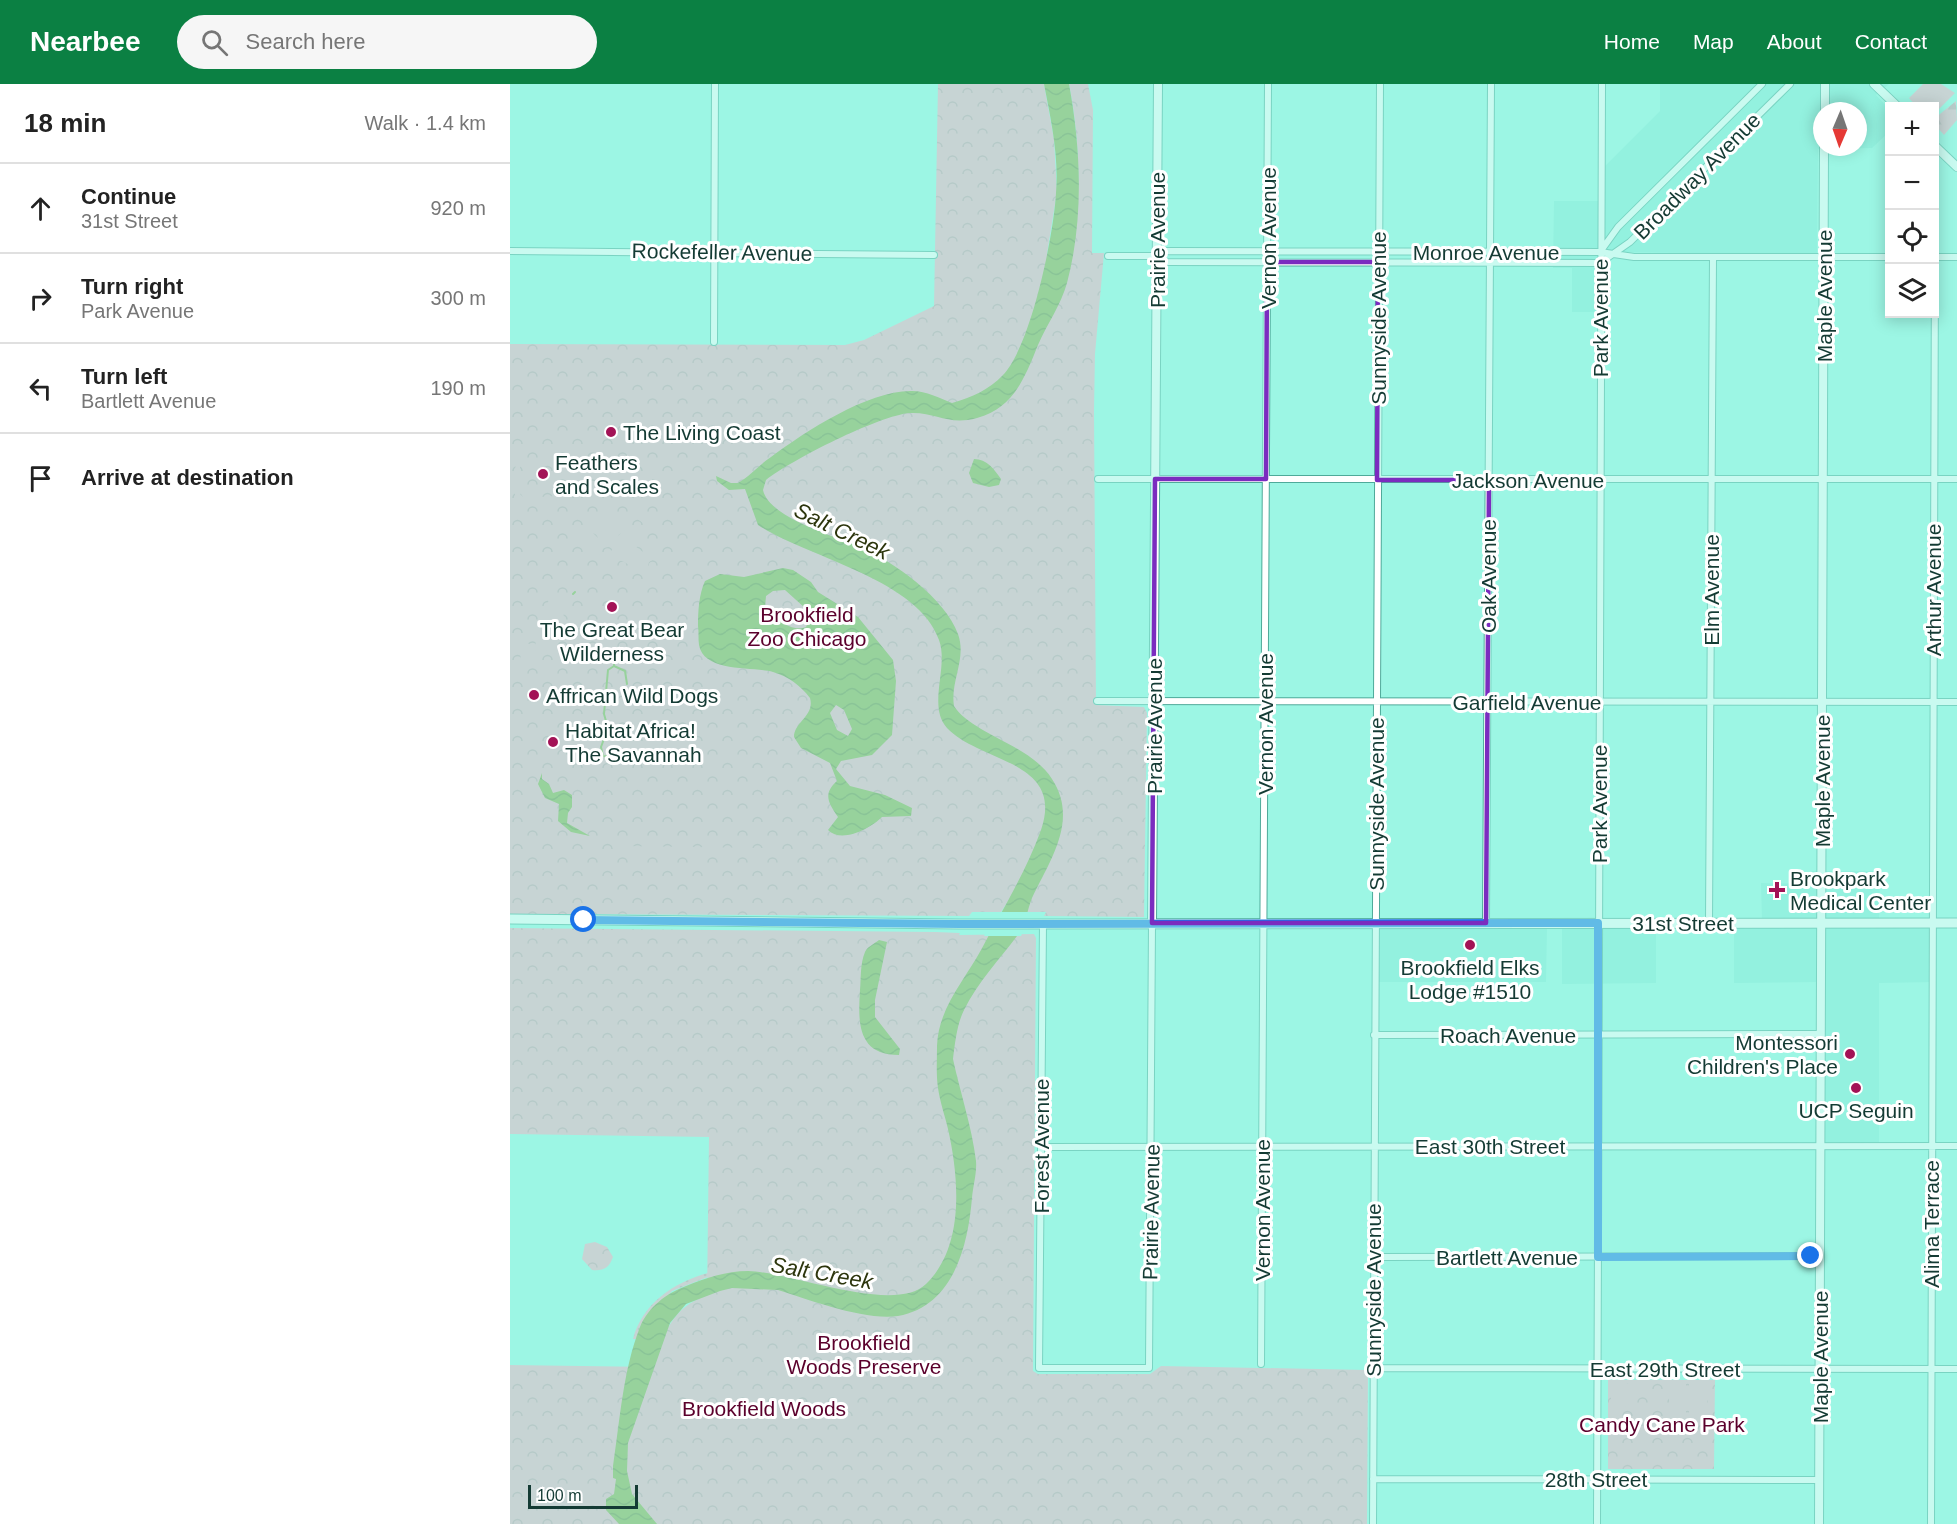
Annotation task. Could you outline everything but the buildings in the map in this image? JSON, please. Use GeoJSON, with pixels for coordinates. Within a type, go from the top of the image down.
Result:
{"type":"FeatureCollection","features":[{"type":"Feature","properties":{"kind":"main road","name":"31st Street"},"geometry":{"type":"LineString","coordinates":[[510,920],[959,924],[1957,923]]}},
{"type":"Feature","properties":{"kind":"street"},"geometry":{"type":"LineString","coordinates":[[714,342],[715,84]]}},
{"type":"Feature","properties":{"kind":"street","name":"Prairie Avenue"},"geometry":{"type":"LineString","coordinates":[[1149,1368],[1158,84]]}},
{"type":"Feature","properties":{"kind":"street","name":"Vernon Avenue"},"geometry":{"type":"LineString","coordinates":[[1261,1364],[1268,84]]}},
{"type":"Feature","properties":{"kind":"street","name":"Sunnyside Avenue"},"geometry":{"type":"LineString","coordinates":[[1373,1524],[1373,1146],[1380,84]]}},
{"type":"Feature","properties":{"kind":"street","name":"Oak Avenue"},"geometry":{"type":"LineString","coordinates":[[1486,923],[1491,84]]}},
{"type":"Feature","properties":{"kind":"street","name":"Park Avenue"},"geometry":{"type":"LineString","coordinates":[[1597,1524],[1602,84]]}},
{"type":"Feature","properties":{"kind":"street","name":"Broadway Avenue"},"geometry":{"type":"LineString","coordinates":[[1600,252],[1618,227],[1762,84]]}},
{"type":"Feature","properties":{"kind":"street","name":"Broadway Avenue"},"geometry":{"type":"LineString","coordinates":[[1600,263],[1630,243],[1790,84]]}},
{"type":"Feature","properties":{"kind":"street"},"geometry":{"type":"LineString","coordinates":[[1825,84],[1825,102]]}},
{"type":"Feature","properties":{"kind":"street"},"geometry":{"type":"LineString","coordinates":[[1874,84],[1893,102]]}},
{"type":"Feature","properties":{"kind":"street"},"geometry":{"type":"LineString","coordinates":[[1939,149],[1957,167]]}},
{"type":"Feature","properties":{"kind":"street","name":"Maple Avenue"},"geometry":{"type":"LineString","coordinates":[[1820,1524],[1824,156]]}},
{"type":"Feature","properties":{"kind":"street","name":"Rockefeller Avenue"},"geometry":{"type":"LineString","coordinates":[[510,250],[934,255]]}},
{"type":"Feature","properties":{"kind":"street","name":"Monroe Avenue"},"geometry":{"type":"LineString","coordinates":[[1108,256],[1156,256],[1166,251],[1267,251],[1600,252],[1634,257],[1885,257]]}},
{"type":"Feature","properties":{"kind":"street","name":"Monroe Avenue"},"geometry":{"type":"LineString","coordinates":[[1156,256],[1166,262],[1600,263]]}},
{"type":"Feature","properties":{"kind":"street","name":"Elm Avenue"},"geometry":{"type":"LineString","coordinates":[[1709,923],[1713,257]]}},
{"type":"Feature","properties":{"kind":"street"},"geometry":{"type":"LineString","coordinates":[[1939,257],[1957,257]]}},
{"type":"Feature","properties":{"kind":"street","name":"Arthur Avenue"},"geometry":{"type":"LineString","coordinates":[[1932,923],[1935,264]]}},
{"type":"Feature","properties":{"kind":"street","name":"Jackson Avenue"},"geometry":{"type":"LineString","coordinates":[[1098,479],[1957,479]]}},
{"type":"Feature","properties":{"kind":"street","name":"Garfield Avenue"},"geometry":{"type":"LineString","coordinates":[[1097,701],[1957,702]]}},
{"type":"Feature","properties":{"kind":"street","name":"Alima Terrace"},"geometry":{"type":"LineString","coordinates":[[1930,1524],[1932,923]]}},
{"type":"Feature","properties":{"kind":"street","name":"Forest Avenue"},"geometry":{"type":"LineString","coordinates":[[1042,924],[1039,1368],[1149,1368]]}},
{"type":"Feature","properties":{"kind":"street","name":"Roach Avenue"},"geometry":{"type":"LineString","coordinates":[[1374,1035],[1821,1034]]}},
{"type":"Feature","properties":{"kind":"street","name":"East 30th Street"},"geometry":{"type":"LineString","coordinates":[[1041,1147],[1957,1146]]}},
{"type":"Feature","properties":{"kind":"street","name":"Bartlett Avenue"},"geometry":{"type":"LineString","coordinates":[[1374,1257],[1820,1256]]}},
{"type":"Feature","properties":{"kind":"street","name":"East 29th Street"},"geometry":{"type":"LineString","coordinates":[[1374,1368],[1957,1369]]}},
{"type":"Feature","properties":{"kind":"street","name":"28th Street"},"geometry":{"type":"LineString","coordinates":[[1373,1479],[1820,1480]]}},
{"type":"Feature","properties":{"kind":"highlighted area"},"geometry":{"type":"Polygon","coordinates":[[[1267,262],[1378,262],[1377,480],[1489,480],[1486,923],[1152,923],[1155,479],[1266,479],[1267,262]]]}},
{"type":"Feature","properties":{"kind":"shaded area"},"geometry":{"type":"Polygon","coordinates":[[[1660,84],[1889,84],[1876,95],[1885,105],[1885,136],[1872,148],[1867,148],[1867,102],[1813,102],[1813,156],[1818,156],[1817,254],[1600,252],[1600,312],[1572,312],[1572,268],[1553,268],[1554,201],[1601,201],[1602,169],[1660,111],[1660,84]]]}},
{"type":"Feature","properties":{"kind":"shaded area"},"geometry":{"type":"Polygon","coordinates":[[[1810,871],[1880,871],[1879,921],[1762,920],[1761,883],[1809,884],[1810,871]]]}},
{"type":"Feature","properties":{"kind":"shaded area"},"geometry":{"type":"Polygon","coordinates":[[[1656,925],[1656,983],[1562,984],[1562,926],[1656,925]]]}},
{"type":"Feature","properties":{"kind":"shaded area"},"geometry":{"type":"Polygon","coordinates":[[[1372,926],[1547,926],[1546,982],[1372,982],[1372,926]]]}},
{"type":"Feature","properties":{"kind":"shaded area"},"geometry":{"type":"Polygon","coordinates":[[[1734,926],[1819,926],[1819,982],[1734,983],[1734,926]]]}},
{"type":"Feature","properties":{"kind":"shaded area"},"geometry":{"type":"Polygon","coordinates":[[[1823,926],[1934,926],[1934,982],[1879,983],[1879,1150],[1824,1150],[1823,926]]]}},
{"type":"Feature","properties":{"kind":"green space","name":"Brookfield Zoo Chicago"},"geometry":{"type":"Polygon","coordinates":[[[938,84],[1044,84],[1054,139],[1057,192],[1047,254],[1071,256],[1077,213],[1078,170],[1076,127],[1069,84],[1088,84],[1093,110],[1092,253],[1104,253],[1095,354],[1096,705],[1144,707],[1147,713],[1144,917],[1044,916],[1046,912],[1028,912],[1009,900],[1001,912],[972,912],[969,916],[510,914],[510,344],[845,345],[864,340],[934,306],[938,84]]]}},
{"type":"Feature","properties":{"kind":"green space"},"geometry":{"type":"Polygon","coordinates":[[[1923,84],[1941,84],[1955,93],[1939,109],[1939,102],[1912,102],[1909,98],[1923,84]]]}},
{"type":"Feature","properties":{"kind":"green space"},"geometry":{"type":"Polygon","coordinates":[[[1956,101],[1957,120],[1944,135],[1939,129],[1939,115],[1956,101]]]}},
{"type":"Feature","properties":{"kind":"green space"},"geometry":{"type":"Polygon","coordinates":[[[517,448],[559,449],[559,453],[565,457],[545,455],[541,458],[536,452],[525,452],[520,458],[520,472],[515,472],[517,448]]]}},
{"type":"Feature","properties":{"kind":"green space"},"geometry":{"type":"Polygon","coordinates":[[[605,461],[608,462],[606,474],[584,481],[576,492],[577,465],[590,475],[601,474],[605,461]]]}},
{"type":"Feature","properties":{"kind":"green space"},"geometry":{"type":"Polygon","coordinates":[[[645,477],[652,479],[648,490],[639,498],[638,509],[643,515],[643,523],[636,518],[634,507],[645,477]]]}},
{"type":"Feature","properties":{"kind":"green space"},"geometry":{"type":"Polygon","coordinates":[[[515,481],[520,481],[520,494],[524,498],[556,496],[559,500],[544,504],[518,503],[515,500],[515,481]]]}},
{"type":"Feature","properties":{"kind":"green space"},"geometry":{"type":"Polygon","coordinates":[[[592,515],[602,515],[618,523],[607,528],[596,527],[593,533],[598,538],[605,538],[606,529],[622,525],[614,533],[608,534],[608,547],[598,549],[583,540],[584,523],[592,515]]]}},
{"type":"Feature","properties":{"kind":"green space"},"geometry":{"type":"Polygon","coordinates":[[[631,525],[637,538],[635,546],[643,552],[653,551],[654,559],[649,562],[647,569],[652,572],[660,571],[663,583],[622,561],[605,559],[599,564],[595,560],[598,557],[593,558],[588,552],[582,554],[585,548],[607,555],[615,547],[614,539],[631,525]]]}},
{"type":"Feature","properties":{"kind":"green space"},"geometry":{"type":"Polygon","coordinates":[[[551,594],[559,601],[563,610],[562,629],[552,646],[536,656],[535,623],[544,613],[551,594]]]}},
{"type":"Feature","properties":{"kind":"green space"},"geometry":{"type":"Polygon","coordinates":[[[510,635],[516,637],[517,641],[510,641],[510,635]]]}},
{"type":"Feature","properties":{"kind":"green space"},"geometry":{"type":"Polygon","coordinates":[[[517,641],[530,644],[533,664],[521,666],[520,647],[517,641]]]}},
{"type":"Feature","properties":{"kind":"green space"},"geometry":{"type":"Polygon","coordinates":[[[616,846],[770,848],[781,853],[779,856],[747,851],[612,848],[616,846]]]}},
{"type":"Feature","properties":{"kind":"green space","name":"Brookfield Woods Preserve"},"geometry":{"type":"Polygon","coordinates":[[[510,928],[936,932],[960,933],[959,935],[1034,934],[1036,938],[1033,1371],[1038,1374],[1150,1374],[1161,1366],[1368,1370],[1367,1524],[510,1524],[510,1365],[654,1367],[661,1343],[671,1323],[685,1307],[707,1295],[709,1137],[510,1134],[510,928]]]}},
{"type":"Feature","properties":{"kind":"green space"},"geometry":{"type":"Polygon","coordinates":[[[595,1242],[607,1247],[613,1257],[606,1268],[600,1270],[592,1270],[582,1259],[585,1244],[595,1242]]]}},
{"type":"Feature","properties":{"kind":"green space"},"geometry":{"type":"Polygon","coordinates":[[[708,1273],[708,1277],[672,1291],[641,1325],[637,1339],[633,1339],[644,1315],[661,1296],[683,1282],[708,1273]]]}},
{"type":"Feature","properties":{"kind":"green space","name":"Candy Cane Park"},"geometry":{"type":"Polygon","coordinates":[[[1608,1380],[1715,1380],[1714,1469],[1608,1469],[1608,1380]]]}},
{"type":"Feature","properties":{"kind":"green space"},"geometry":{"type":"Polygon","coordinates":[[[1669,1383],[1686,1383],[1686,1422],[1669,1423],[1669,1383]]]}},
{"type":"Feature","properties":{"kind":"green space"},"geometry":{"type":"Polygon","coordinates":[[[1689,1383],[1707,1383],[1707,1422],[1689,1422],[1689,1383]]]}},
{"type":"Feature","properties":{"kind":"green space"},"geometry":{"type":"Polygon","coordinates":[[[1616,1384],[1637,1384],[1632,1402],[1623,1408],[1611,1408],[1611,1389],[1616,1384]]]}},
{"type":"Feature","properties":{"kind":"water","name":"Salt Creek"},"geometry":{"type":"Polygon","coordinates":[[[1044,84],[1069,84],[1078,159],[1078,209],[1067,283],[1023,380],[1000,407],[977,418],[950,420],[928,414],[910,413],[858,430],[778,471],[766,480],[763,490],[768,500],[777,509],[804,525],[873,553],[902,571],[930,594],[951,620],[960,643],[960,661],[953,697],[954,706],[974,724],[1030,757],[1052,779],[1060,794],[1063,810],[1059,840],[1032,898],[1022,927],[976,990],[964,1010],[958,1027],[953,1059],[972,1135],[976,1166],[967,1235],[962,1253],[945,1287],[933,1300],[917,1310],[898,1316],[885,1317],[854,1313],[778,1290],[732,1288],[686,1304],[670,1323],[628,1443],[627,1471],[632,1494],[657,1524],[619,1524],[606,1510],[606,1499],[614,1494],[616,1479],[613,1478],[613,1466],[626,1378],[634,1343],[643,1320],[659,1302],[679,1289],[701,1280],[740,1271],[767,1273],[867,1294],[891,1295],[911,1292],[926,1284],[939,1268],[953,1231],[956,1211],[955,1169],[937,1083],[938,1033],[953,996],[981,950],[1035,846],[1041,830],[1045,807],[1041,789],[1031,776],[961,740],[947,728],[941,719],[938,698],[942,662],[939,640],[927,619],[909,601],[859,572],[779,537],[758,525],[745,489],[729,490],[717,481],[716,476],[731,483],[738,483],[820,424],[877,397],[895,392],[917,391],[952,403],[980,392],[1003,375],[1013,361],[1032,315],[1051,235],[1057,179],[1052,125],[1044,84]]]}},
{"type":"Feature","properties":{"kind":"water"},"geometry":{"type":"Polygon","coordinates":[[[974,459],[979,459],[993,468],[1001,479],[999,485],[989,487],[973,483],[969,473],[974,459]]]}},
{"type":"Feature","properties":{"kind":"water"},"geometry":{"type":"Polygon","coordinates":[[[783,568],[793,570],[811,582],[818,592],[858,617],[893,660],[896,681],[892,735],[872,755],[841,761],[836,769],[850,786],[885,795],[912,808],[911,816],[882,817],[864,830],[848,835],[834,834],[828,830],[838,817],[828,799],[832,786],[837,781],[830,763],[801,748],[794,737],[797,727],[810,710],[810,698],[794,682],[784,676],[764,670],[730,667],[710,660],[703,654],[699,645],[698,620],[700,597],[705,581],[720,574],[744,577],[783,568]],[[785,590],[773,591],[766,596],[765,608],[789,626],[806,627],[810,618],[805,608],[785,590]],[[836,705],[830,713],[837,730],[848,736],[852,729],[844,710],[836,705]]]}},
{"type":"Feature","properties":{"kind":"water"},"geometry":{"type":"Polygon","coordinates":[[[542,773],[542,779],[549,784],[553,793],[564,790],[572,795],[572,807],[568,813],[567,823],[590,836],[571,832],[558,821],[559,804],[545,798],[538,784],[542,773]]]}},
{"type":"Feature","properties":{"kind":"water"},"geometry":{"type":"Polygon","coordinates":[[[879,940],[887,942],[875,1000],[875,1017],[900,1049],[899,1055],[885,1054],[875,1049],[863,1035],[860,1025],[862,961],[866,950],[879,940]]]}},
{"type":"Feature","properties":{"kind":"pier"},"geometry":{"type":"Polygon","coordinates":[[[997,912],[1032,912],[1021,936],[984,936],[997,912]]]}},
{"type":"Feature","properties":{"kind":"waterway"},"geometry":{"type":"LineString","coordinates":[[614,655],[614,666],[608,670],[604,714],[608,728],[601,747],[603,756],[622,758],[638,751],[664,757]]}},
{"type":"Feature","properties":{"kind":"waterway"},"geometry":{"type":"LineString","coordinates":[[614,666],[625,671],[627,684]]}},
{"type":"Feature","properties":{"kind":"place","name":"The Living Coast"},"geometry":{"type":"Point","coordinates":[611,432]}},
{"type":"Feature","properties":{"kind":"place","name":"Feathers and Scales"},"geometry":{"type":"Point","coordinates":[543,474]}},
{"type":"Feature","properties":{"kind":"place","name":"The Great Bear Wilderness"},"geometry":{"type":"Point","coordinates":[612,607]}},
{"type":"Feature","properties":{"kind":"place","name":"Affrican Wild Dogs"},"geometry":{"type":"Point","coordinates":[534,695]}},
{"type":"Feature","properties":{"kind":"place","name":"Habitat Africa! The Savannah"},"geometry":{"type":"Point","coordinates":[553,742]}},
{"type":"Feature","properties":{"kind":"place","name":"Brookpark Medical Center"},"geometry":{"type":"Point","coordinates":[1777,890]}},
{"type":"Feature","properties":{"kind":"place","name":"Brookfield Elks Lodge #1510"},"geometry":{"type":"Point","coordinates":[1470,945]}},
{"type":"Feature","properties":{"kind":"place","name":"Montessori Children's Place"},"geometry":{"type":"Point","coordinates":[1850,1054]}},
{"type":"Feature","properties":{"kind":"place","name":"UCP Seguin"},"geometry":{"type":"Point","coordinates":[1856,1088]}},
{"type":"Feature","properties":{"kind":"route"},"geometry":{"type":"LineString","coordinates":[[584,920],[959,924],[1598,923],[1598,1257],[1811,1256]]}},
{"type":"Feature","properties":{"kind":"park label","name":"Brookfield Woods"},"geometry":{"type":"Point","coordinates":[764,1408]}}]}
